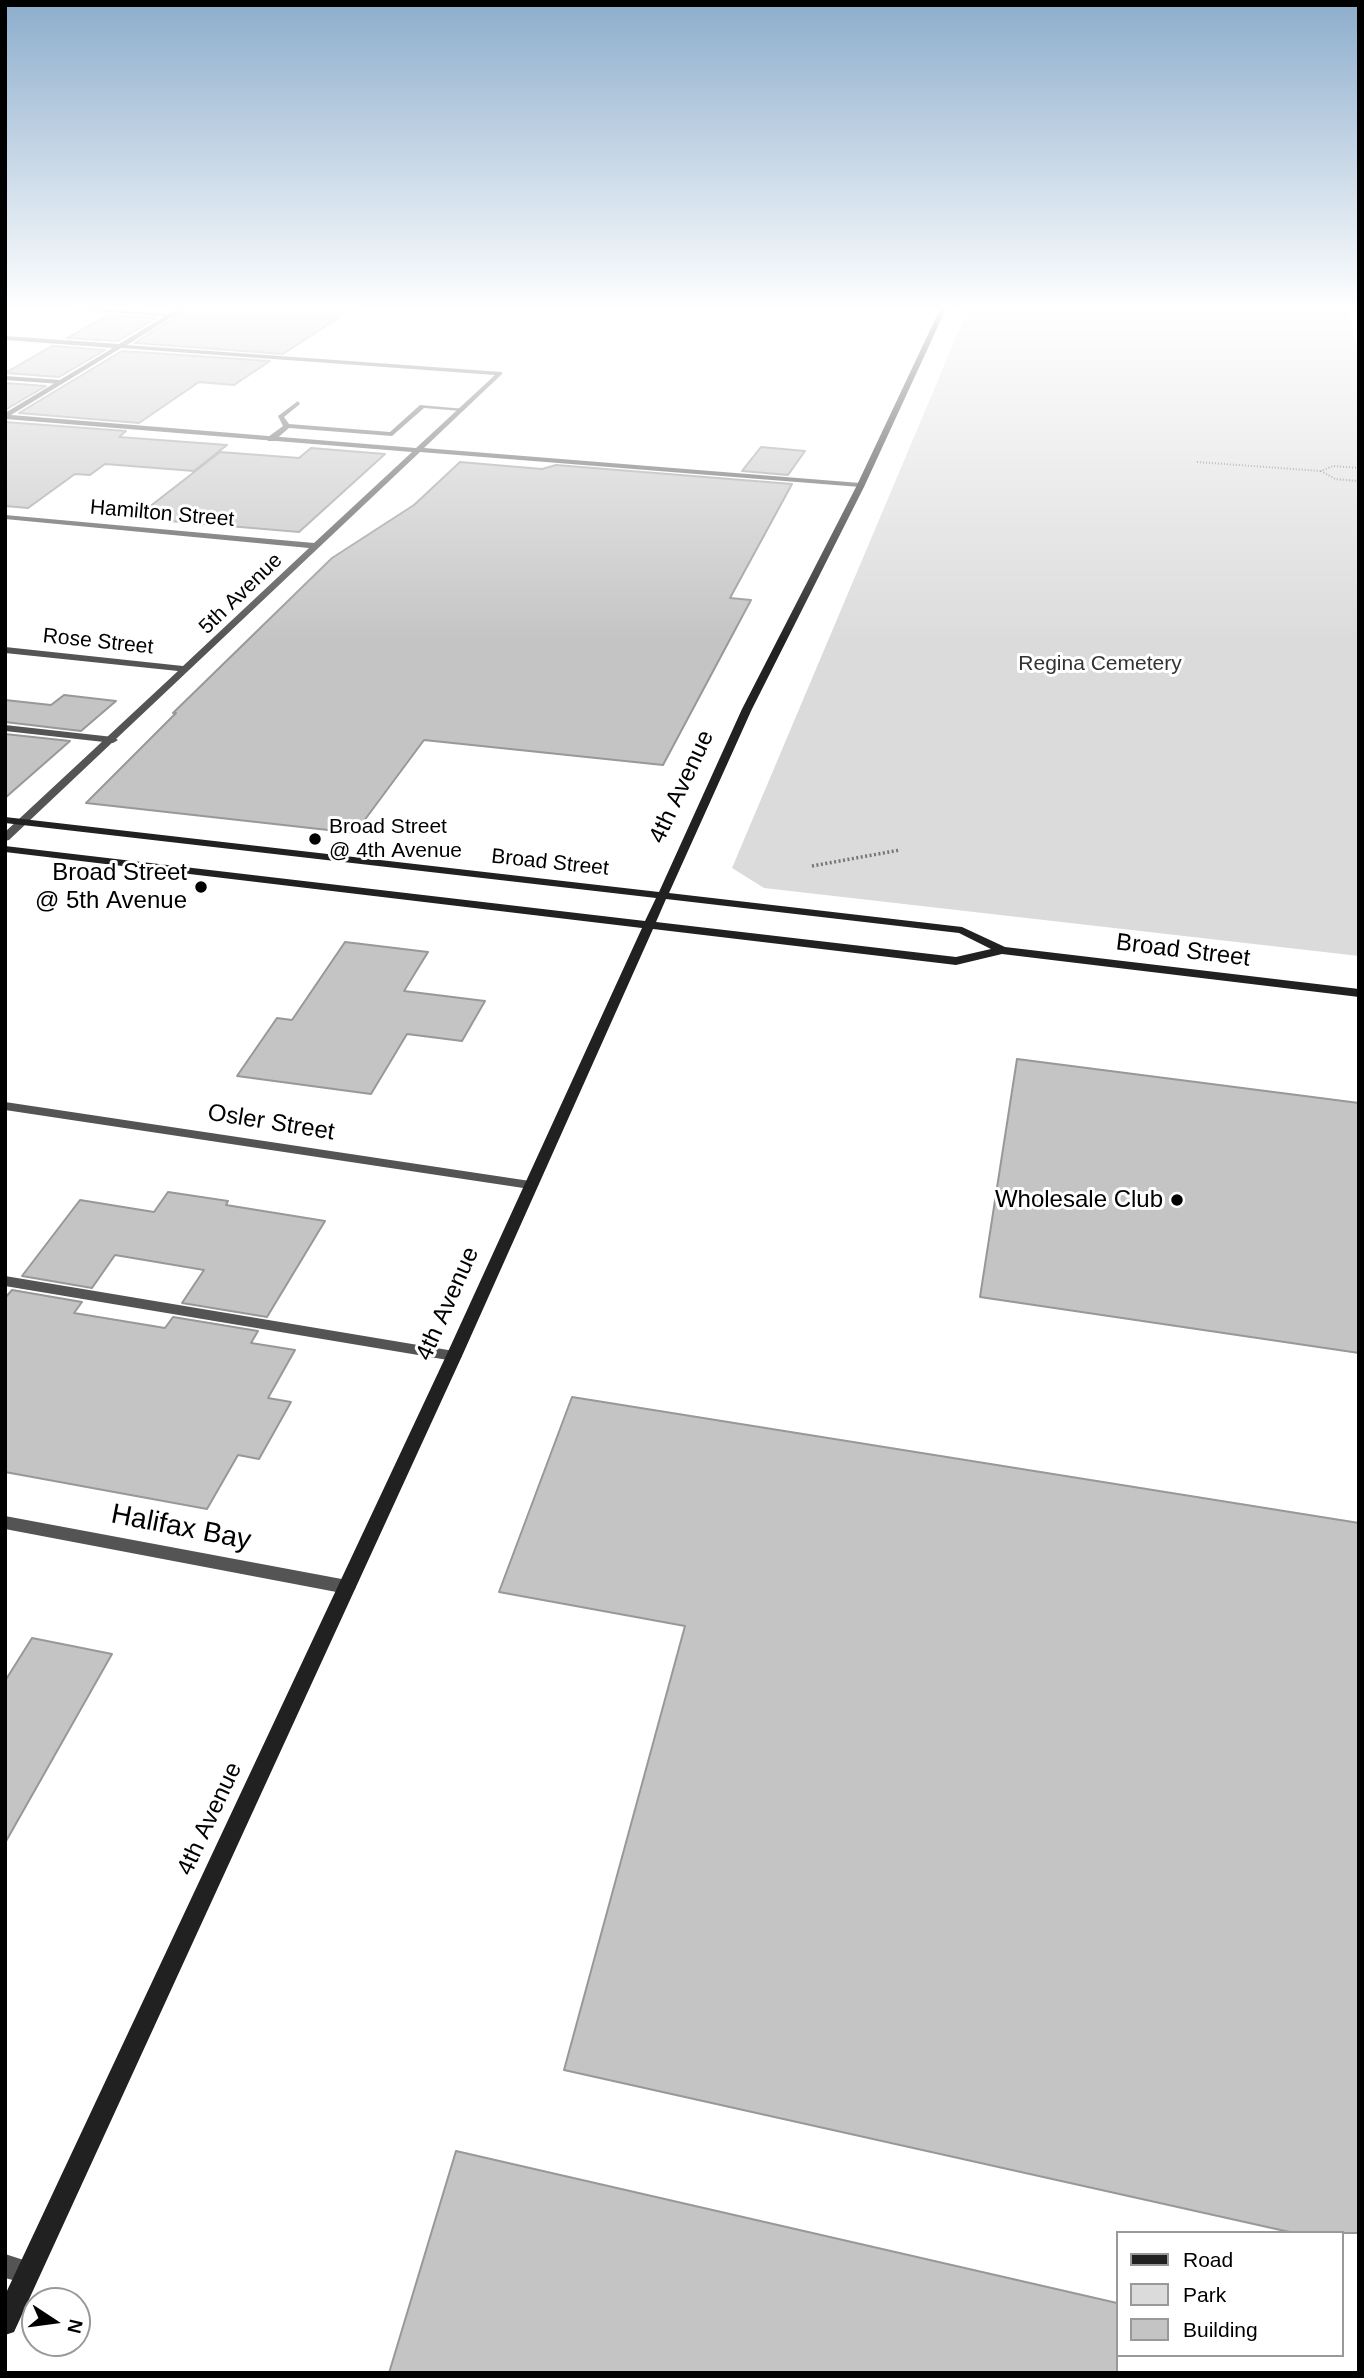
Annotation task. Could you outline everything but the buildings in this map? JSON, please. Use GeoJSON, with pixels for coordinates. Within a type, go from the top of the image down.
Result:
{"type":"FeatureCollection","features":[{"type":"Feature","properties":{"kind":"main road","name":"4th Avenue"},"geometry":{"type":"LineString","coordinates":[[5,2323],[17,2269],[347,1587],[747,709],[891,420]]}},
{"type":"Feature","properties":{"kind":"main road","name":"Broad Street"},"geometry":{"type":"LineString","coordinates":[[5,820],[962,930],[1002,950],[1359,993]]}},
{"type":"Feature","properties":{"kind":"main road","name":"Broad Street"},"geometry":{"type":"LineString","coordinates":[[5,849],[956,961],[1002,950]]}},
{"type":"Feature","properties":{"kind":"street"},"geometry":{"type":"LineString","coordinates":[[51,420],[860,485]]}},
{"type":"Feature","properties":{"kind":"street"},"geometry":{"type":"LineString","coordinates":[[283,420],[287,426]]}},
{"type":"Feature","properties":{"kind":"street"},"geometry":{"type":"LineString","coordinates":[[271,439],[287,426],[392,434],[407,420]]}},
{"type":"Feature","properties":{"kind":"street","name":"5th Avenue"},"geometry":{"type":"LineString","coordinates":[[5,838],[113,740],[451,420]]}},
{"type":"Feature","properties":{"kind":"street"},"geometry":{"type":"LineString","coordinates":[[345,445],[360,431]]}},
{"type":"Feature","properties":{"kind":"street","name":"Hamilton Street"},"geometry":{"type":"LineString","coordinates":[[5,517],[316,546]]}},
{"type":"Feature","properties":{"kind":"street","name":"Rose Street"},"geometry":{"type":"LineString","coordinates":[[5,650],[187,669]]}},
{"type":"Feature","properties":{"kind":"street"},"geometry":{"type":"LineString","coordinates":[[5,728],[113,740]]}},
{"type":"Feature","properties":{"kind":"street","name":"Osler Street"},"geometry":{"type":"LineString","coordinates":[[5,1106],[530,1185]]}},
{"type":"Feature","properties":{"kind":"street"},"geometry":{"type":"LineString","coordinates":[[5,1281],[454,1356]]}},
{"type":"Feature","properties":{"kind":"street","name":"Halifax Bay"},"geometry":{"type":"LineString","coordinates":[[5,1522],[347,1587]]}},
{"type":"Feature","properties":{"kind":"path"},"geometry":{"type":"LineString","coordinates":[[1196,462],[1321,471],[1335,479],[1359,481]]}},
{"type":"Feature","properties":{"kind":"path"},"geometry":{"type":"LineString","coordinates":[[1321,471],[1333,466],[1359,468]]}},
{"type":"Feature","properties":{"kind":"path"},"geometry":{"type":"LineString","coordinates":[[812,866],[900,850]]}},
{"type":"Feature","properties":{"kind":"green space","name":"Regina Cemetery"},"geometry":{"type":"Polygon","coordinates":[[[921,420],[1359,420],[1359,956],[764,888],[732,868],[921,420]]]}},
{"type":"Feature","properties":{"kind":"place","name":"Broad Street @ 4th Avenue"},"geometry":{"type":"Point","coordinates":[315,839]}},
{"type":"Feature","properties":{"kind":"place","name":"Broad Street @ 5th Avenue"},"geometry":{"type":"Point","coordinates":[201,887]}},
{"type":"Feature","properties":{"kind":"place","name":"Wholesale Club"},"geometry":{"type":"Point","coordinates":[1177,1200]}}]}
